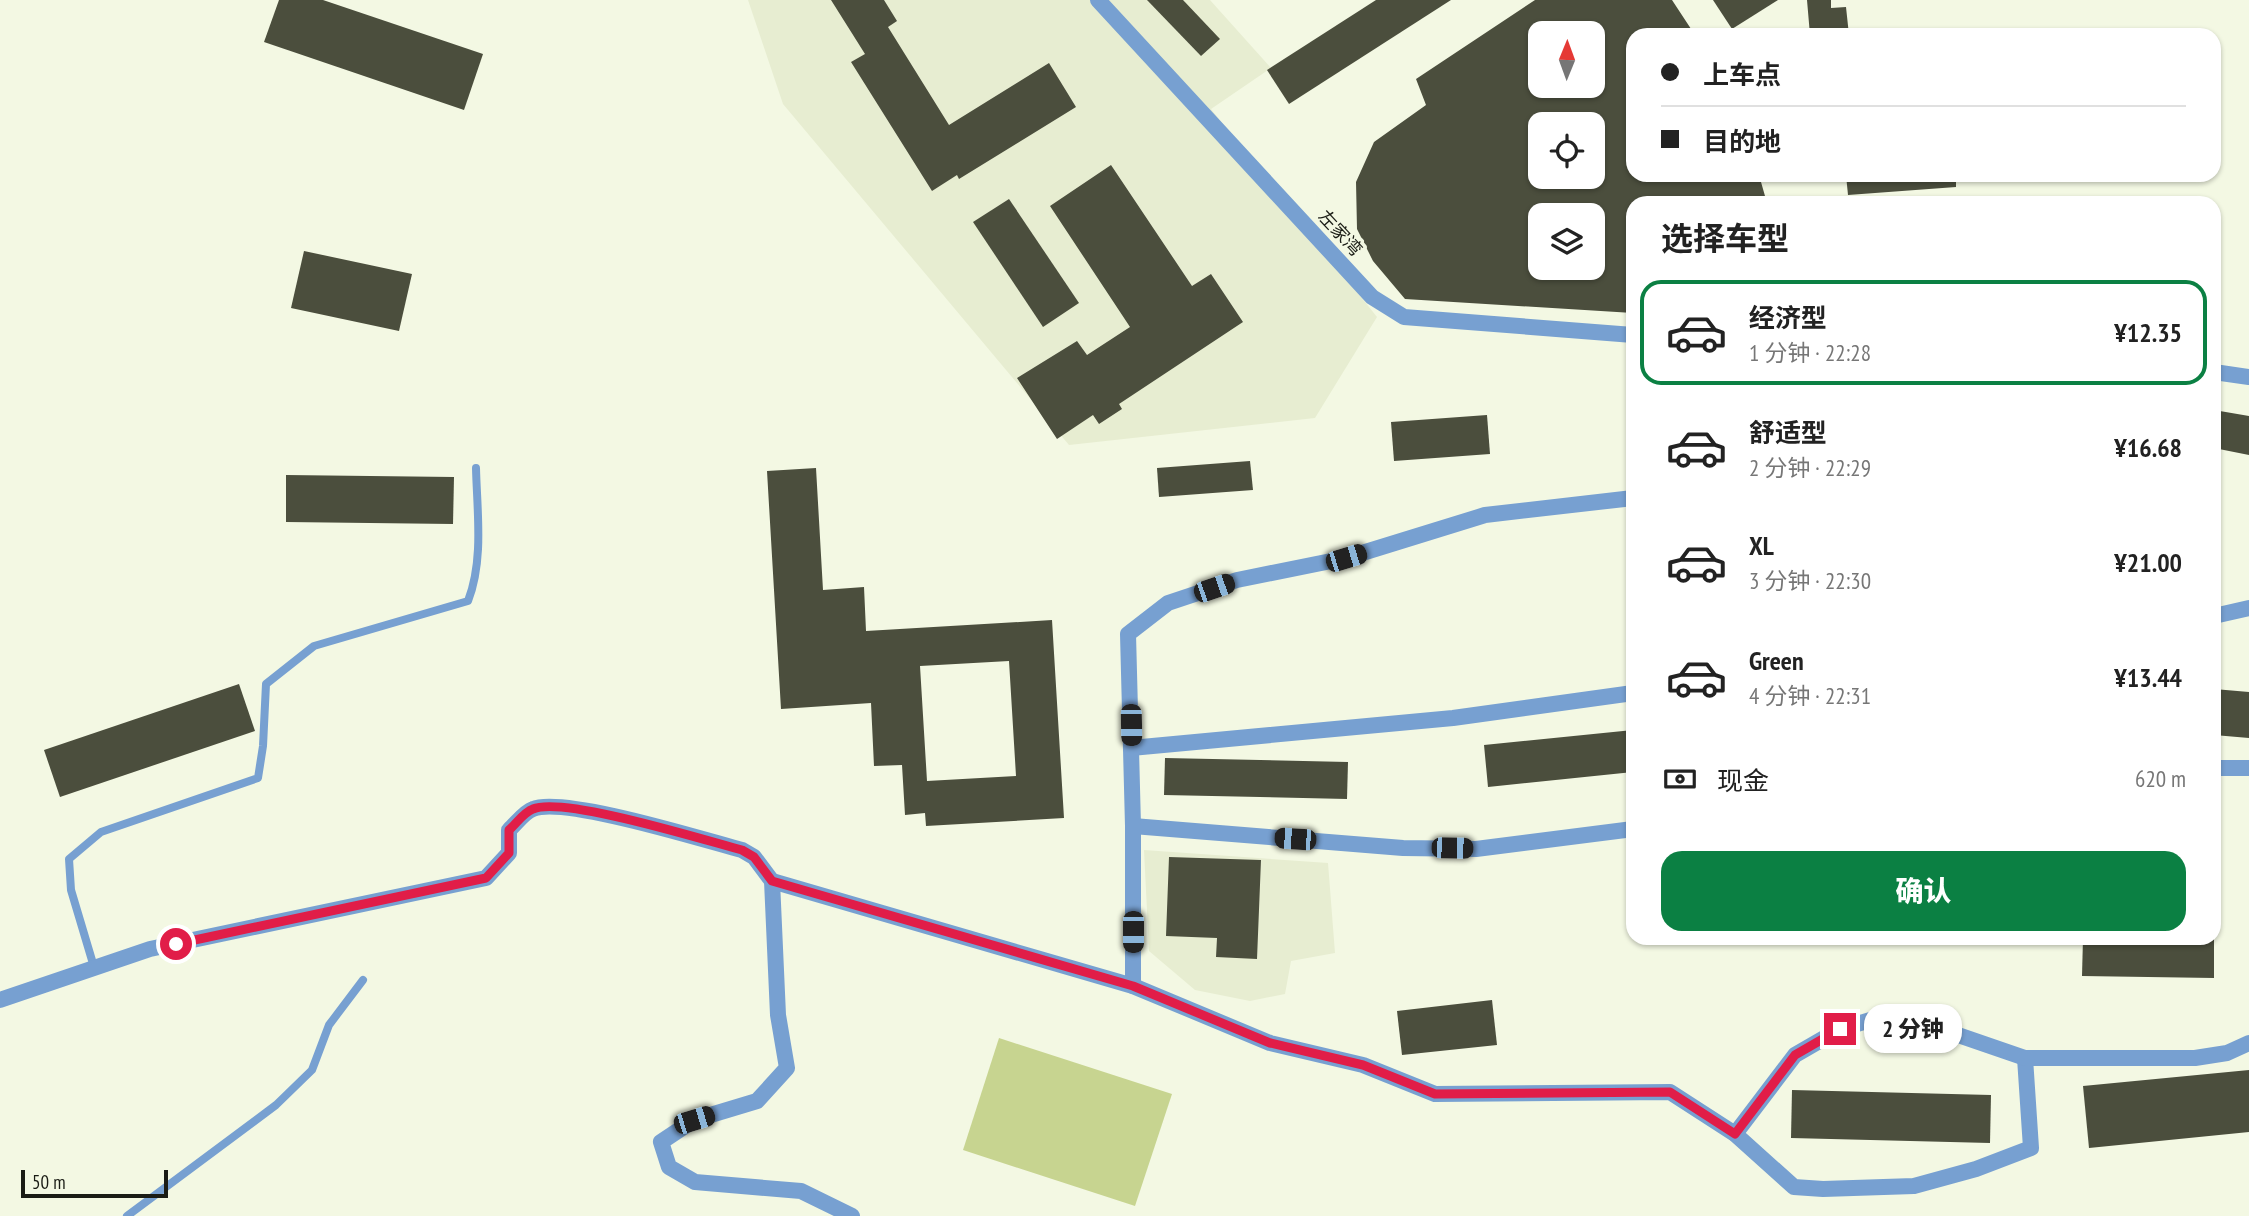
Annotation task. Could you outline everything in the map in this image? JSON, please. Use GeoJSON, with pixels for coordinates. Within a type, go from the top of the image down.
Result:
{"type":"FeatureCollection","features":[{"type":"Feature","properties":{"kind":"street","name":"左家湾"},"geometry":{"type":"LineString","coordinates":[[1098,0],[1372,297],[1404,317],[1626,334]]}},
{"type":"Feature","properties":{"kind":"street"},"geometry":{"type":"LineString","coordinates":[[2221,373],[2249,377]]}},
{"type":"Feature","properties":{"kind":"street"},"geometry":{"type":"LineString","coordinates":[[1133,986],[1133,826],[1128,634],[1168,603],[1237,580],[1346,558],[1485,515],[1626,499]]}},
{"type":"Feature","properties":{"kind":"street"},"geometry":{"type":"LineString","coordinates":[[2221,614],[2249,608]]}},
{"type":"Feature","properties":{"kind":"street"},"geometry":{"type":"LineString","coordinates":[[1131,748],[1453,718],[1626,694]]}},
{"type":"Feature","properties":{"kind":"street"},"geometry":{"type":"LineString","coordinates":[[2221,768],[2249,768]]}},
{"type":"Feature","properties":{"kind":"street"},"geometry":{"type":"LineString","coordinates":[[0,1000],[150,949],[486,878],[509,853],[509,830],[532,809],[558,806],[646,824],[742,850],[754,857],[772,881],[778,1015],[787,1068],[757,1101],[694,1120],[661,1142],[668,1167],[695,1182],[801,1191],[852,1216]]}},
{"type":"Feature","properties":{"kind":"street"},"geometry":{"type":"LineString","coordinates":[[1133,826],[1404,848],[1476,849],[1626,830]]}},
{"type":"Feature","properties":{"kind":"street"},"geometry":{"type":"LineString","coordinates":[[772,881],[1133,986],[1270,1043],[1363,1065],[1435,1094],[1670,1092],[1735,1134],[1794,1187],[1823,1189],[1914,1186],[1976,1169],[2031,1148],[2025,1058]]}},
{"type":"Feature","properties":{"kind":"street"},"geometry":{"type":"LineString","coordinates":[[1735,1134],[1795,1055],[1840,1029],[1894,1013],[2025,1058],[2195,1058],[2227,1053],[2249,1042]]}},
{"type":"Feature","properties":{"kind":"lane"},"geometry":{"type":"LineString","coordinates":[[94,967],[71,890],[69,859],[101,832],[258,778],[264,746],[266,684],[314,646],[468,601],[475,584],[478,554],[476,468]]}},
{"type":"Feature","properties":{"kind":"lane"},"geometry":{"type":"LineString","coordinates":[[127,1216],[276,1105],[313,1070],[329,1025],[363,980]]}},
{"type":"Feature","properties":{"kind":"shaded area"},"geometry":{"type":"Polygon","coordinates":[[[748,0],[1210,0],[1271,68],[1211,109],[1377,317],[1315,418],[1069,445],[783,104],[748,0]]]}},
{"type":"Feature","properties":{"kind":"shaded area"},"geometry":{"type":"Polygon","coordinates":[[[1144,850],[1328,863],[1335,953],[1291,961],[1285,994],[1250,1001],[1195,990],[1149,951],[1144,850]]]}},
{"type":"Feature","properties":{"kind":"green space"},"geometry":{"type":"Polygon","coordinates":[[[999,1038],[1172,1094],[1135,1206],[963,1150],[999,1038]]]}},
{"type":"Feature","properties":{"kind":"building"},"geometry":{"type":"Polygon","coordinates":[[[279,0],[323,0],[483,54],[464,110],[264,42],[279,0]]]}},
{"type":"Feature","properties":{"kind":"building"},"geometry":{"type":"Polygon","coordinates":[[[831,0],[884,0],[897,21],[888,27],[949,125],[1049,63],[1076,107],[959,179],[957,175],[932,191],[851,62],[865,54],[831,0]]]}},
{"type":"Feature","properties":{"kind":"building"},"geometry":{"type":"Polygon","coordinates":[[[1147,0],[1183,0],[1220,39],[1201,56],[1147,0]]]}},
{"type":"Feature","properties":{"kind":"building"},"geometry":{"type":"Polygon","coordinates":[[[1376,0],[1451,0],[1289,104],[1267,70],[1376,0]]]}},
{"type":"Feature","properties":{"kind":"building"},"geometry":{"type":"Polygon","coordinates":[[[1535,0],[1672,0],[1690,28],[1626,28],[1626,182],[1761,182],[1765,196],[1626,196],[1626,313],[1405,299],[1373,261],[1357,229],[1356,182],[1374,142],[1426,105],[1416,79],[1535,0]]]}},
{"type":"Feature","properties":{"kind":"building"},"geometry":{"type":"Polygon","coordinates":[[[1713,0],[1778,0],[1734,28],[1713,0]]]}},
{"type":"Feature","properties":{"kind":"building"},"geometry":{"type":"Polygon","coordinates":[[[1807,0],[1831,0],[1831,8],[1846,7],[1848,28],[1809,28],[1807,0]]]}},
{"type":"Feature","properties":{"kind":"building"},"geometry":{"type":"Polygon","coordinates":[[[1111,165],[1192,286],[1211,274],[1243,322],[1119,404],[1122,409],[1099,424],[1093,415],[1057,439],[1017,378],[1077,341],[1087,355],[1130,327],[1050,206],[1111,165]]]}},
{"type":"Feature","properties":{"kind":"building"},"geometry":{"type":"Polygon","coordinates":[[[1847,182],[1956,182],[1956,187],[1848,195],[1847,182]]]}},
{"type":"Feature","properties":{"kind":"building"},"geometry":{"type":"Polygon","coordinates":[[[1009,199],[1079,303],[1043,327],[973,222],[1009,199]]]}},
{"type":"Feature","properties":{"kind":"building"},"geometry":{"type":"Polygon","coordinates":[[[304,251],[412,274],[399,331],[291,308],[304,251]]]}},
{"type":"Feature","properties":{"kind":"building"},"geometry":{"type":"Polygon","coordinates":[[[2221,411],[2249,416],[2249,455],[2221,449],[2221,411]]]}},
{"type":"Feature","properties":{"kind":"building"},"geometry":{"type":"Polygon","coordinates":[[[1487,415],[1490,454],[1394,461],[1391,422],[1487,415]]]}},
{"type":"Feature","properties":{"kind":"building"},"geometry":{"type":"Polygon","coordinates":[[[1250,461],[1253,490],[1159,497],[1157,468],[1250,461]]]}},
{"type":"Feature","properties":{"kind":"building"},"geometry":{"type":"Polygon","coordinates":[[[816,468],[823,590],[864,587],[866,631],[1052,620],[1064,818],[926,826],[925,813],[905,815],[902,765],[874,766],[871,703],[781,709],[767,471],[816,468]],[[1009,661],[920,666],[927,781],[1016,776],[1009,661]]]}},
{"type":"Feature","properties":{"kind":"building"},"geometry":{"type":"Polygon","coordinates":[[[286,475],[454,477],[453,524],[286,522],[286,475]]]}},
{"type":"Feature","properties":{"kind":"building"},"geometry":{"type":"Polygon","coordinates":[[[239,684],[255,731],[60,797],[44,750],[239,684]]]}},
{"type":"Feature","properties":{"kind":"building"},"geometry":{"type":"Polygon","coordinates":[[[2221,690],[2249,692],[2249,738],[2221,736],[2221,690]]]}},
{"type":"Feature","properties":{"kind":"building"},"geometry":{"type":"Polygon","coordinates":[[[1626,731],[1626,773],[1488,787],[1484,745],[1626,731]]]}},
{"type":"Feature","properties":{"kind":"building"},"geometry":{"type":"Polygon","coordinates":[[[1165,758],[1348,762],[1347,799],[1164,795],[1165,758]]]}},
{"type":"Feature","properties":{"kind":"building"},"geometry":{"type":"Polygon","coordinates":[[[1169,857],[1261,860],[1257,959],[1216,957],[1217,938],[1166,936],[1169,857]]]}},
{"type":"Feature","properties":{"kind":"building"},"geometry":{"type":"Polygon","coordinates":[[[2083,945],[2214,945],[2214,978],[2082,976],[2083,945]]]}},
{"type":"Feature","properties":{"kind":"building"},"geometry":{"type":"Polygon","coordinates":[[[1492,1000],[1497,1045],[1402,1055],[1397,1011],[1492,1000]]]}},
{"type":"Feature","properties":{"kind":"building"},"geometry":{"type":"Polygon","coordinates":[[[2249,1070],[2249,1132],[2089,1148],[2083,1086],[2249,1070]]]}},
{"type":"Feature","properties":{"kind":"building"},"geometry":{"type":"Polygon","coordinates":[[[1792,1090],[1991,1095],[1990,1143],[1791,1138],[1792,1090]]]}},
{"type":"Feature","properties":{"kind":"route"},"geometry":{"type":"LineString","coordinates":[[176,944],[486,878],[509,853],[509,830],[532,809],[558,806],[646,824],[742,850],[754,857],[772,881],[1133,986],[1270,1043],[1363,1065],[1435,1094],[1670,1092],[1735,1134],[1795,1055],[1840,1029]]}}]}
